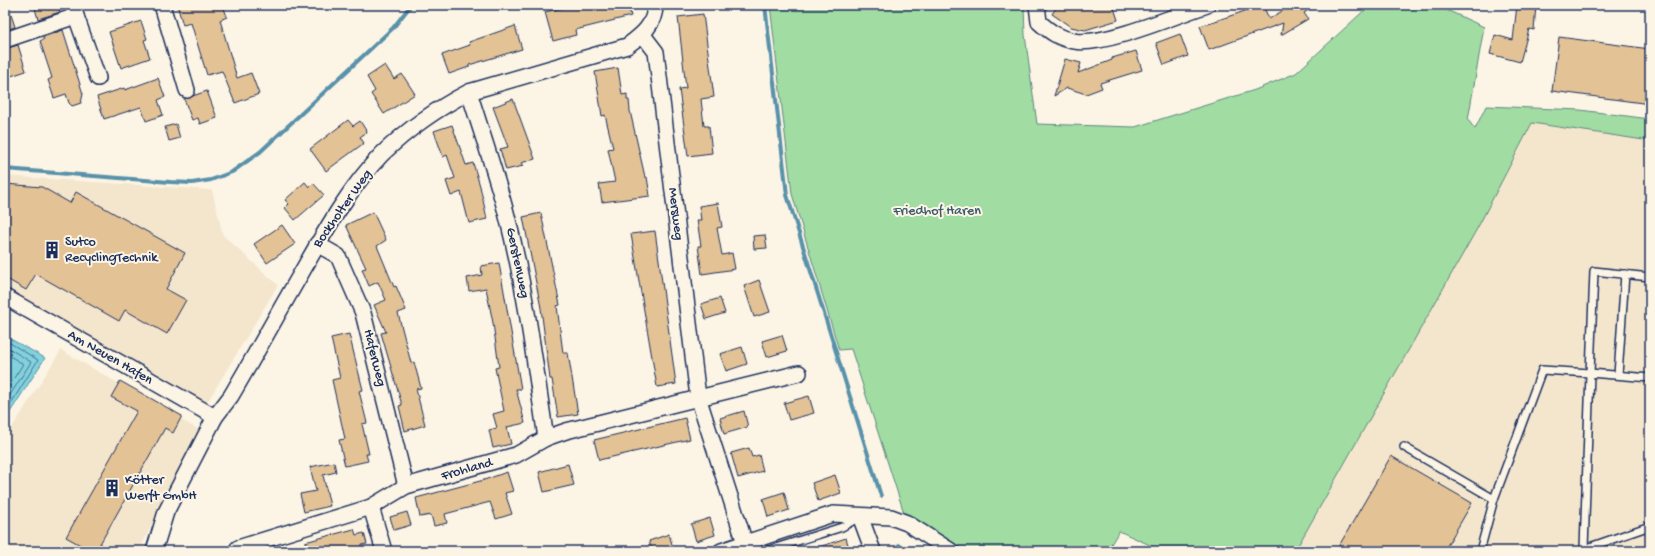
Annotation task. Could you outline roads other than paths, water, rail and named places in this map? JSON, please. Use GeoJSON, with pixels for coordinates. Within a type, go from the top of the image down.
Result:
{"type":"FeatureCollection","features":[{"type":"Feature","properties":{"kind":"street"},"geometry":{"type":"LineString","coordinates":[[162,5],[187,90]]}},
{"type":"Feature","properties":{"kind":"street","name":"Bockholter Weg"},"geometry":{"type":"LineString","coordinates":[[154,551],[166,512],[215,417],[231,396],[317,244],[362,178],[382,154],[409,130],[447,104],[469,92],[627,46],[643,35],[652,23],[655,5]]}},
{"type":"Feature","properties":{"kind":"street"},"geometry":{"type":"LineString","coordinates":[[1037,5],[1039,22],[1054,34],[1075,41],[1102,41],[1207,5]]}},
{"type":"Feature","properties":{"kind":"street"},"geometry":{"type":"LineString","coordinates":[[5,40],[74,10],[98,78]]}},
{"type":"Feature","properties":{"kind":"street","name":"Mersweg"},"geometry":{"type":"LineString","coordinates":[[643,35],[656,52],[698,397],[750,547]]}},
{"type":"Feature","properties":{"kind":"street","name":"Gerstenweg"},"geometry":{"type":"LineString","coordinates":[[469,92],[508,219],[524,297],[546,438]]}},
{"type":"Feature","properties":{"kind":"street","name":"Haferweg"},"geometry":{"type":"LineString","coordinates":[[317,244],[338,256],[363,312],[406,486]]}},
{"type":"Feature","properties":{"kind":"street","name":"Am Neuen Hafen"},"geometry":{"type":"LineString","coordinates":[[5,298],[215,417]]}},
{"type":"Feature","properties":{"kind":"street"},"geometry":{"type":"LineString","coordinates":[[698,397],[799,373]]}},
{"type":"Feature","properties":{"kind":"street","name":"Frohland"},"geometry":{"type":"LineString","coordinates":[[238,548],[371,507],[406,486],[516,455],[546,438],[566,431],[698,397]]}},
{"type":"Feature","properties":{"kind":"street"},"geometry":{"type":"LineString","coordinates":[[371,507],[384,551]]}},
{"type":"Feature","properties":{"kind":"street"},"geometry":{"type":"LineString","coordinates":[[721,551],[750,547],[833,514],[891,517],[908,523],[951,551]]}},
{"type":"Feature","properties":{"kind":"street"},"geometry":{"type":"LineString","coordinates":[[860,516],[873,551]]}},
{"type":"Feature","properties":{"kind":"lane"},"geometry":{"type":"LineString","coordinates":[[1650,277],[1594,271],[1584,549],[1650,526]]}},
{"type":"Feature","properties":{"kind":"lane"},"geometry":{"type":"LineString","coordinates":[[1618,375],[1625,274]]}},
{"type":"Feature","properties":{"kind":"lane"},"geometry":{"type":"LineString","coordinates":[[1480,551],[1494,499],[1542,370],[1650,378],[1650,374]]}},
{"type":"Feature","properties":{"kind":"lane"},"geometry":{"type":"LineString","coordinates":[[1404,446],[1494,499]]}},
{"type":"Feature","properties":{"kind":"lane"},"geometry":{"type":"LineString","coordinates":[[766,551],[842,527],[860,516]]}},
{"type":"Feature","properties":{"kind":"water"},"geometry":{"type":"Polygon","coordinates":[[[5,336],[45,358],[5,420],[5,336]]]}},
{"type":"Feature","properties":{"kind":"waterway"},"geometry":{"type":"LineString","coordinates":[[5,169],[192,183],[211,180],[232,172],[260,152],[393,28],[411,5]]}},
{"type":"Feature","properties":{"kind":"waterway"},"geometry":{"type":"LineString","coordinates":[[765,5],[787,195],[881,496]]}},
{"type":"Feature","properties":{"kind":"waterway"},"geometry":{"type":"LineString","coordinates":[[899,545],[904,551]]}},
{"type":"Feature","properties":{"kind":"place","name":"Sutco RecyclingTechnik"},"geometry":{"type":"Point","coordinates":[52,250]}},
{"type":"Feature","properties":{"kind":"place","name":"Kötter Werft GmbH"},"geometry":{"type":"Point","coordinates":[112,488]}},
{"type":"Feature","properties":{"kind":"park label","name":"Friedhof Haren"},"geometry":{"type":"Point","coordinates":[937,211]}}]}
